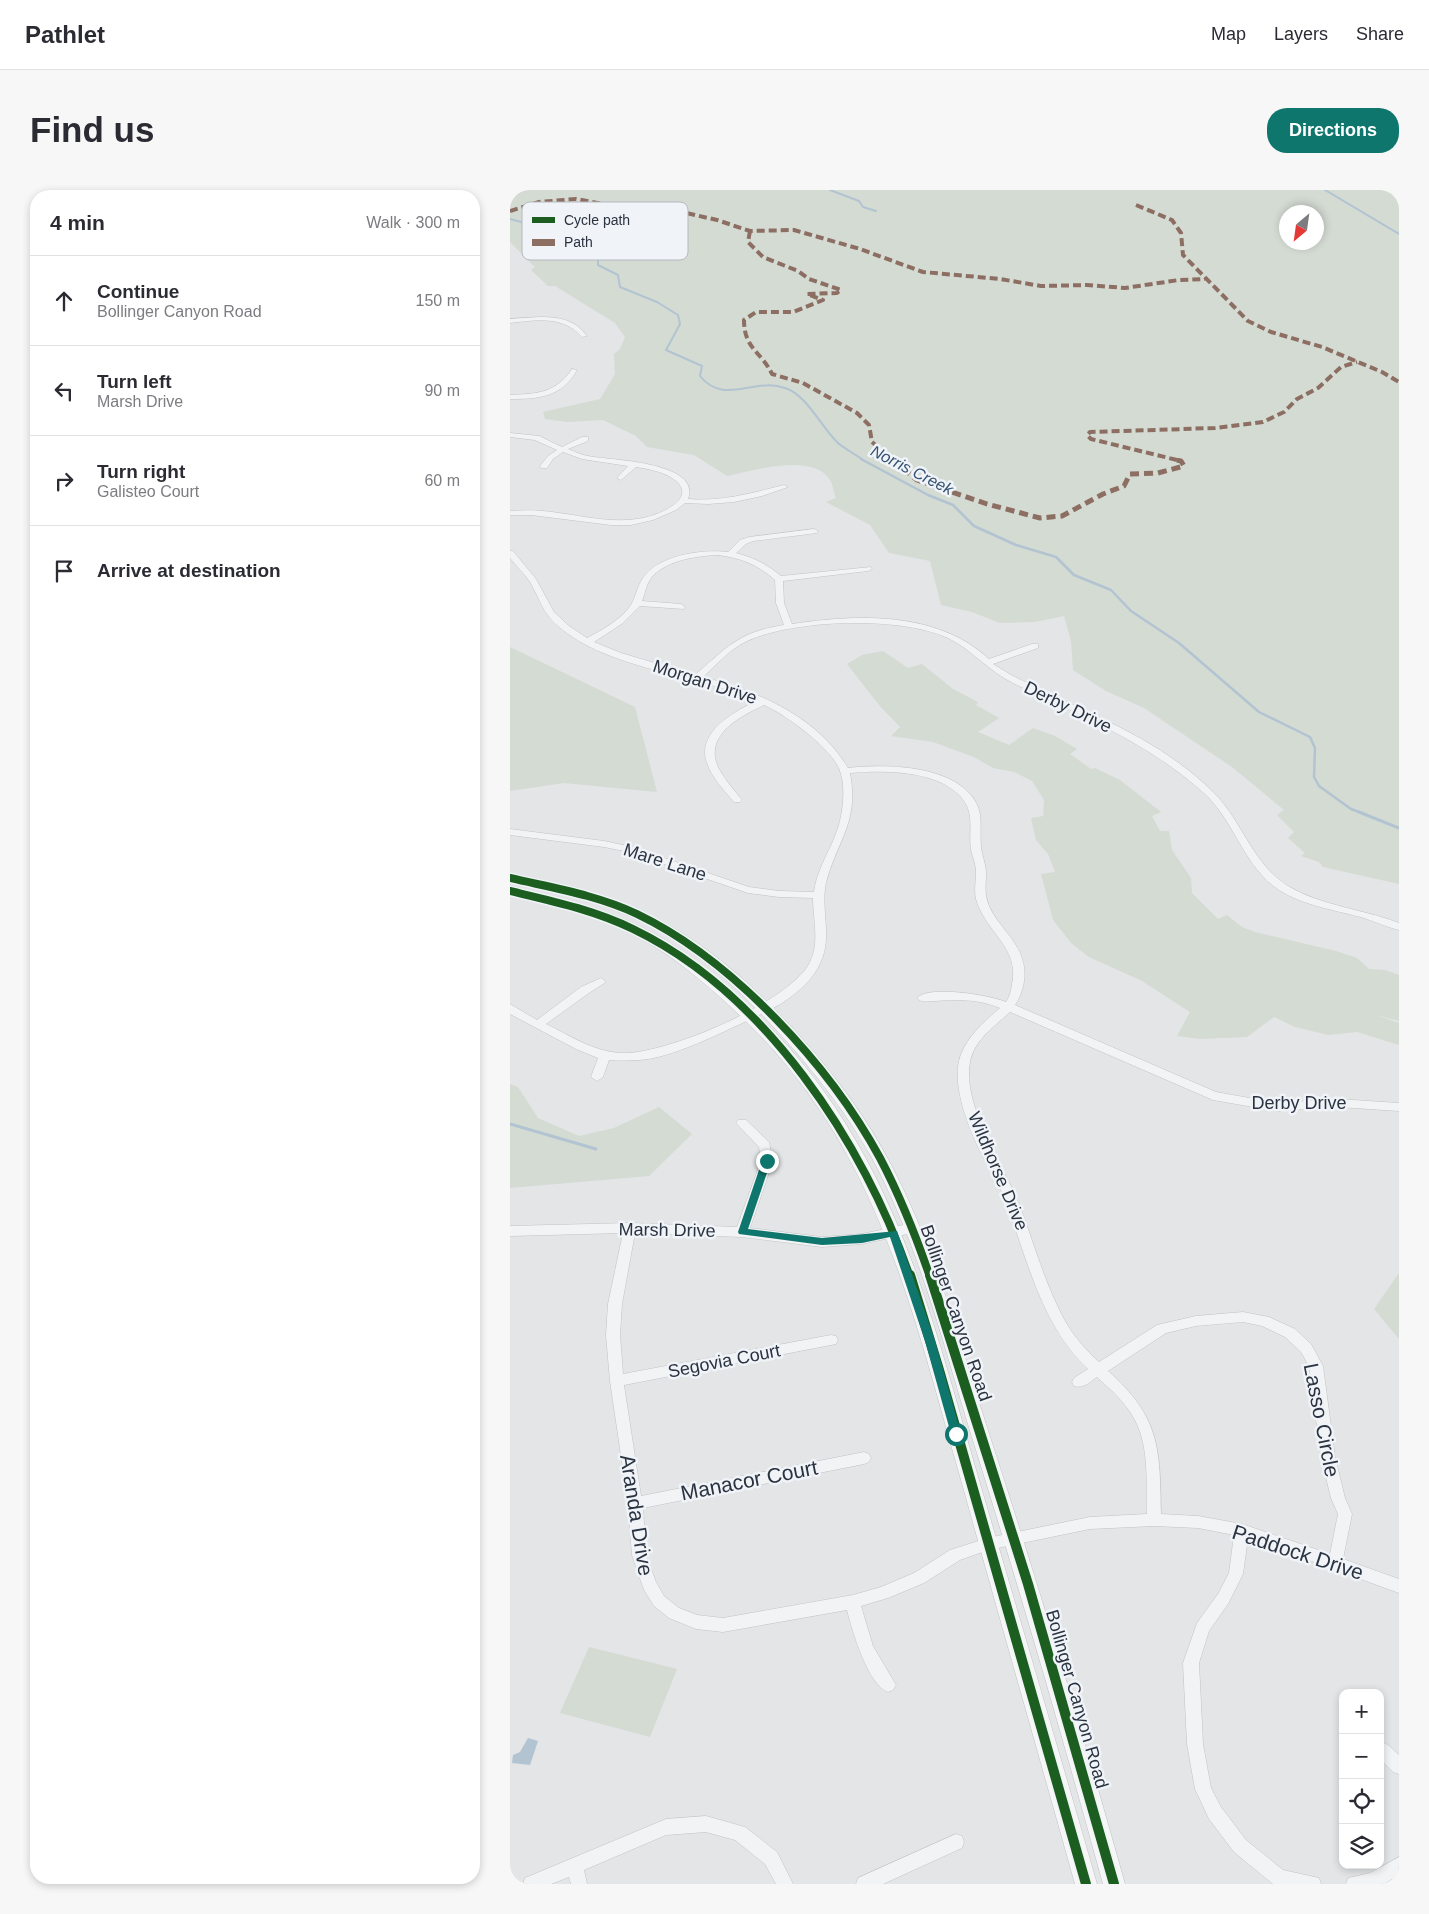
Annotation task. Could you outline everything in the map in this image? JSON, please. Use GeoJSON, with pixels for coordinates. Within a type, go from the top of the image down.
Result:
{"type":"FeatureCollection","features":[{"type":"Feature","properties":{"kind":"main road","name":"Bollinger Canyon Road"},"geometry":{"type":"LineString","coordinates":[[510,878],[603,900],[661,927],[714,960],[766,1008],[812,1059],[857,1121],[890,1177],[930,1341],[1086,1884]]}},
{"type":"Feature","properties":{"kind":"main road","name":"Bollinger Canyon Road"},"geometry":{"type":"LineString","coordinates":[[510,891],[578,907],[649,936],[696,968],[750,1014],[798,1067],[840,1129],[903,1230],[951,1336],[980,1433],[1015,1539],[1114,1884]]}},
{"type":"Feature","properties":{"kind":"street"},"geometry":{"type":"LineString","coordinates":[[510,321],[564,320],[574,324],[584,336]]}},
{"type":"Feature","properties":{"kind":"street"},"geometry":{"type":"LineString","coordinates":[[510,397],[551,392],[563,386],[574,370]]}},
{"type":"Feature","properties":{"kind":"street"},"geometry":{"type":"LineString","coordinates":[[510,435],[540,440],[584,457],[659,469],[679,479],[686,488],[683,501]]}},
{"type":"Feature","properties":{"kind":"street"},"geometry":{"type":"LineString","coordinates":[[544,466],[548,459],[585,439]]}},
{"type":"Feature","properties":{"kind":"street"},"geometry":{"type":"LineString","coordinates":[[621,478],[633,465]]}},
{"type":"Feature","properties":{"kind":"street"},"geometry":{"type":"LineString","coordinates":[[510,513],[549,513],[613,529],[661,516],[683,501],[701,503],[727,501],[784,487]]}},
{"type":"Feature","properties":{"kind":"street"},"geometry":{"type":"LineString","coordinates":[[730,554],[743,542],[752,539],[814,531]]}},
{"type":"Feature","properties":{"kind":"street","name":"Morgan Drive"},"geometry":{"type":"LineString","coordinates":[[510,553],[530,577],[546,607],[556,619],[588,642],[764,701],[797,721],[824,742],[845,770]]}},
{"type":"Feature","properties":{"kind":"street"},"geometry":{"type":"LineString","coordinates":[[588,642],[611,628],[637,603],[640,591],[646,579],[652,573],[666,564],[700,554],[730,554],[746,557],[762,564],[779,579],[868,569]]}},
{"type":"Feature","properties":{"kind":"street"},"geometry":{"type":"LineString","coordinates":[[779,579],[778,598],[788,625]]}},
{"type":"Feature","properties":{"kind":"street"},"geometry":{"type":"LineString","coordinates":[[637,603],[681,607]]}},
{"type":"Feature","properties":{"kind":"street","name":"Derby Drive"},"geometry":{"type":"LineString","coordinates":[[697,678],[743,639],[788,625],[888,622],[916,625],[961,641],[1002,674],[1102,722],[1183,771],[1210,794],[1231,818],[1253,860],[1274,881],[1299,894],[1379,918],[1399,927]]}},
{"type":"Feature","properties":{"kind":"street"},"geometry":{"type":"LineString","coordinates":[[988,663],[1035,646]]}},
{"type":"Feature","properties":{"kind":"street"},"geometry":{"type":"LineString","coordinates":[[737,800],[715,770],[710,756],[712,742],[722,728],[737,715],[764,701]]}},
{"type":"Feature","properties":{"kind":"street","name":"Wildhorse Drive"},"geometry":{"type":"LineString","coordinates":[[845,770],[888,768],[914,771],[940,780],[962,793],[972,804],[978,823],[976,845],[981,870],[980,896],[987,916],[1004,934],[1016,952],[1021,972],[1016,996],[1009,1007],[976,1036],[965,1054],[962,1073],[968,1100],[982,1143],[1010,1196],[1049,1302],[1071,1342],[1128,1398],[1143,1419],[1149,1440],[1154,1520]]}},
{"type":"Feature","properties":{"kind":"street"},"geometry":{"type":"LineString","coordinates":[[510,1008],[584,1049],[604,1056],[644,1056],[674,1050],[766,1008],[791,991],[804,979],[816,962],[822,943],[818,895],[828,860],[843,833],[849,806],[845,770]]}},
{"type":"Feature","properties":{"kind":"street","name":"Mare Lane"},"geometry":{"type":"LineString","coordinates":[[510,832],[604,844],[632,850],[748,890],[779,894],[818,895]]}},
{"type":"Feature","properties":{"kind":"street"},"geometry":{"type":"LineString","coordinates":[[538,1025],[579,995],[602,982]]}},
{"type":"Feature","properties":{"kind":"street","name":"Derby Drive"},"geometry":{"type":"LineString","coordinates":[[922,998],[957,995],[974,997],[1009,1007],[1213,1096],[1277,1107],[1338,1103],[1399,1107]]}},
{"type":"Feature","properties":{"kind":"street"},"geometry":{"type":"LineString","coordinates":[[597,1077],[604,1056]]}},
{"type":"Feature","properties":{"kind":"street"},"geometry":{"type":"LineString","coordinates":[[742,1123],[765,1145],[767,1161],[742,1232]]}},
{"type":"Feature","properties":{"kind":"street","name":"Marsh Drive"},"geometry":{"type":"LineString","coordinates":[[510,1231],[630,1228],[742,1232],[822,1242],[862,1239],[903,1230]]}},
{"type":"Feature","properties":{"kind":"street","name":"Aranda Drive"},"geometry":{"type":"LineString","coordinates":[[630,1228],[613,1335],[617,1381],[635,1503],[640,1555],[648,1586],[659,1601],[674,1612],[696,1622],[723,1625],[853,1602],[883,1593],[919,1578],[955,1555],[988,1544]]}},
{"type":"Feature","properties":{"kind":"street","name":"Lasso Circle"},"geometry":{"type":"LineString","coordinates":[[1080,1382],[1162,1329],[1196,1320],[1243,1317],[1264,1321],[1290,1334],[1306,1348],[1316,1366],[1328,1457],[1338,1498],[1345,1514],[1335,1563]]}},
{"type":"Feature","properties":{"kind":"street","name":"Segovia Court"},"geometry":{"type":"LineString","coordinates":[[617,1381],[830,1340]]}},
{"type":"Feature","properties":{"kind":"street","name":"Manacor Court"},"geometry":{"type":"LineString","coordinates":[[635,1503],[864,1458]]}},
{"type":"Feature","properties":{"kind":"street","name":"Paddock Drive"},"geometry":{"type":"LineString","coordinates":[[988,1544],[1090,1523],[1154,1520],[1198,1522],[1242,1530],[1277,1540],[1399,1586]]}},
{"type":"Feature","properties":{"kind":"street"},"geometry":{"type":"LineString","coordinates":[[1242,1530],[1236,1574],[1223,1599],[1202,1628],[1191,1663],[1195,1744],[1203,1789],[1214,1813],[1240,1846],[1278,1881],[1312,1884]]}},
{"type":"Feature","properties":{"kind":"street"},"geometry":{"type":"LineString","coordinates":[[853,1602],[860,1636],[873,1666],[888,1685]]}},
{"type":"Feature","properties":{"kind":"street"},"geometry":{"type":"LineString","coordinates":[[1384,1752],[1399,1766]]}},
{"type":"Feature","properties":{"kind":"street"},"geometry":{"type":"LineString","coordinates":[[531,1884],[666,1827],[706,1824],[740,1833],[770,1858],[785,1884]]}},
{"type":"Feature","properties":{"kind":"street"},"geometry":{"type":"LineString","coordinates":[[864,1884],[956,1842]]}},
{"type":"Feature","properties":{"kind":"street"},"geometry":{"type":"LineString","coordinates":[[1354,1884],[1373,1881],[1399,1865]]}},
{"type":"Feature","properties":{"kind":"street"},"geometry":{"type":"LineString","coordinates":[[574,1866],[579,1884]]}},
{"type":"Feature","properties":{"kind":"shaded area"},"geometry":{"type":"Polygon","coordinates":[[[510,190],[1399,190],[1399,884],[1323,867],[1319,862],[1301,856],[1305,853],[1288,838],[1294,832],[1277,815],[1284,810],[1232,767],[1144,708],[1106,691],[1073,670],[1071,641],[1064,616],[1035,622],[1000,623],[972,612],[941,605],[930,561],[889,553],[870,525],[826,502],[836,498],[830,480],[821,472],[810,467],[796,465],[766,468],[727,476],[694,455],[647,447],[636,436],[603,420],[568,422],[545,419],[543,412],[600,399],[615,374],[614,354],[620,349],[625,337],[615,323],[555,286],[548,286],[531,270],[535,267],[528,260],[688,260],[688,202],[522,202],[522,254],[510,242],[510,190]]]}},
{"type":"Feature","properties":{"kind":"shaded area"},"geometry":{"type":"Polygon","coordinates":[[[510,647],[635,707],[657,792],[564,783],[510,791],[510,647]]]}},
{"type":"Feature","properties":{"kind":"shaded area"},"geometry":{"type":"Polygon","coordinates":[[[883,651],[908,668],[922,664],[953,689],[978,702],[976,705],[999,718],[978,732],[1009,745],[1033,728],[1055,736],[1077,749],[1070,754],[1091,769],[1095,768],[1120,780],[1161,812],[1152,816],[1160,831],[1169,831],[1172,850],[1191,878],[1192,893],[1218,919],[1227,915],[1242,927],[1255,932],[1336,951],[1357,958],[1369,969],[1385,970],[1399,975],[1399,1021],[1376,1015],[1399,1023],[1399,1045],[1357,1032],[1328,1035],[1295,1027],[1274,1017],[1247,1037],[1200,1039],[1177,1036],[1190,1012],[1142,981],[1089,957],[1072,944],[1053,920],[1041,874],[1055,872],[1048,854],[1036,840],[1031,818],[1043,816],[1044,800],[1032,781],[1014,772],[993,768],[974,757],[933,742],[891,736],[900,727],[879,705],[847,664],[862,655],[883,651]]]}},
{"type":"Feature","properties":{"kind":"shaded area"},"geometry":{"type":"Polygon","coordinates":[[[510,1084],[518,1087],[538,1118],[579,1136],[614,1128],[659,1107],[692,1134],[649,1176],[510,1188],[510,1084]]]}},
{"type":"Feature","properties":{"kind":"shaded area"},"geometry":{"type":"Polygon","coordinates":[[[1399,1273],[1399,1339],[1374,1309],[1399,1273]]]}},
{"type":"Feature","properties":{"kind":"shaded area"},"geometry":{"type":"Polygon","coordinates":[[[589,1647],[677,1669],[650,1737],[560,1713],[589,1647]]]}},
{"type":"Feature","properties":{"kind":"water"},"geometry":{"type":"Polygon","coordinates":[[[528,1738],[538,1741],[530,1765],[512,1763],[513,1755],[520,1752],[528,1738]]]}},
{"type":"Feature","properties":{"kind":"waterway"},"geometry":{"type":"LineString","coordinates":[[830,190],[859,201],[863,207],[876,211]]}},
{"type":"Feature","properties":{"kind":"waterway"},"geometry":{"type":"LineString","coordinates":[[1325,190],[1399,234]]}},
{"type":"Feature","properties":{"kind":"waterway","name":"Norris Creek"},"geometry":{"type":"LineString","coordinates":[[510,219],[522,223]]}},
{"type":"Feature","properties":{"kind":"waterway","name":"Norris Creek"},"geometry":{"type":"LineString","coordinates":[[598,260],[598,265],[618,275],[620,287],[657,302],[678,315],[680,324],[666,350],[702,366],[700,376],[709,385],[729,390],[773,386],[793,391],[807,404],[838,443],[863,460]]}},
{"type":"Feature","properties":{"kind":"waterway","name":"Norris Creek"},"geometry":{"type":"LineString","coordinates":[[861,459],[928,495],[953,505],[974,526],[1016,545],[1056,557],[1074,575],[1111,590],[1131,611],[1179,643],[1259,712],[1310,737],[1315,748],[1314,777],[1319,786],[1351,809],[1362,813]]}},
{"type":"Feature","properties":{"kind":"waterway","name":"Norris Creek"},"geometry":{"type":"LineString","coordinates":[[1359,812],[1399,828]]}},
{"type":"Feature","properties":{"kind":"waterway"},"geometry":{"type":"LineString","coordinates":[[510,1124],[596,1149]]}},
{"type":"Feature","properties":{"kind":"marked path"},"geometry":{"type":"LineString","coordinates":[[539,202],[576,199],[592,202]]}},
{"type":"Feature","properties":{"kind":"marked path"},"geometry":{"type":"LineString","coordinates":[[1136,205],[1172,220],[1181,233],[1183,255],[1248,321],[1271,332],[1322,347],[1382,372],[1399,382]]}},
{"type":"Feature","properties":{"kind":"marked path"},"geometry":{"type":"LineString","coordinates":[[510,211],[522,207]]}},
{"type":"Feature","properties":{"kind":"marked path"},"geometry":{"type":"LineString","coordinates":[[688,213],[717,220],[750,231],[794,230],[860,249],[923,272],[1000,279],[1041,286],[1087,285],[1125,288],[1179,280],[1205,279]]}},
{"type":"Feature","properties":{"kind":"marked path"},"geometry":{"type":"LineString","coordinates":[[750,231],[748,233],[748,242],[763,257],[798,271],[809,279],[841,290],[837,293],[807,294],[823,300],[793,312],[756,312],[744,320],[744,331],[749,346],[768,366],[772,374],[803,383],[857,413],[869,425],[872,442],[917,480],[987,504],[1040,518],[1062,516],[1103,494],[1124,486],[1130,474],[1158,473],[1184,466],[1181,461],[1091,439],[1087,435],[1090,432],[1215,428],[1263,422],[1284,412],[1297,399],[1318,388],[1341,367],[1357,362]]}},
{"type":"Feature","properties":{"kind":"cycle path"},"geometry":{"type":"LineString","coordinates":[[510,878],[567,890],[601,900],[636,914],[670,932],[702,953],[732,977],[787,1032],[835,1091],[873,1146],[918,1243],[940,1306],[1028,1584],[1114,1884]]}},
{"type":"Feature","properties":{"kind":"cycle path"},"geometry":{"type":"LineString","coordinates":[[510,891],[564,904],[616,921],[649,937],[697,969],[750,1016],[800,1071],[823,1101],[862,1165],[894,1233],[918,1301],[1086,1884]]}},
{"type":"Feature","properties":{"kind":"route"},"geometry":{"type":"LineString","coordinates":[[767,1161],[750,1203],[742,1232],[822,1242],[862,1239],[894,1233],[930,1341],[956,1434]]}}]}
